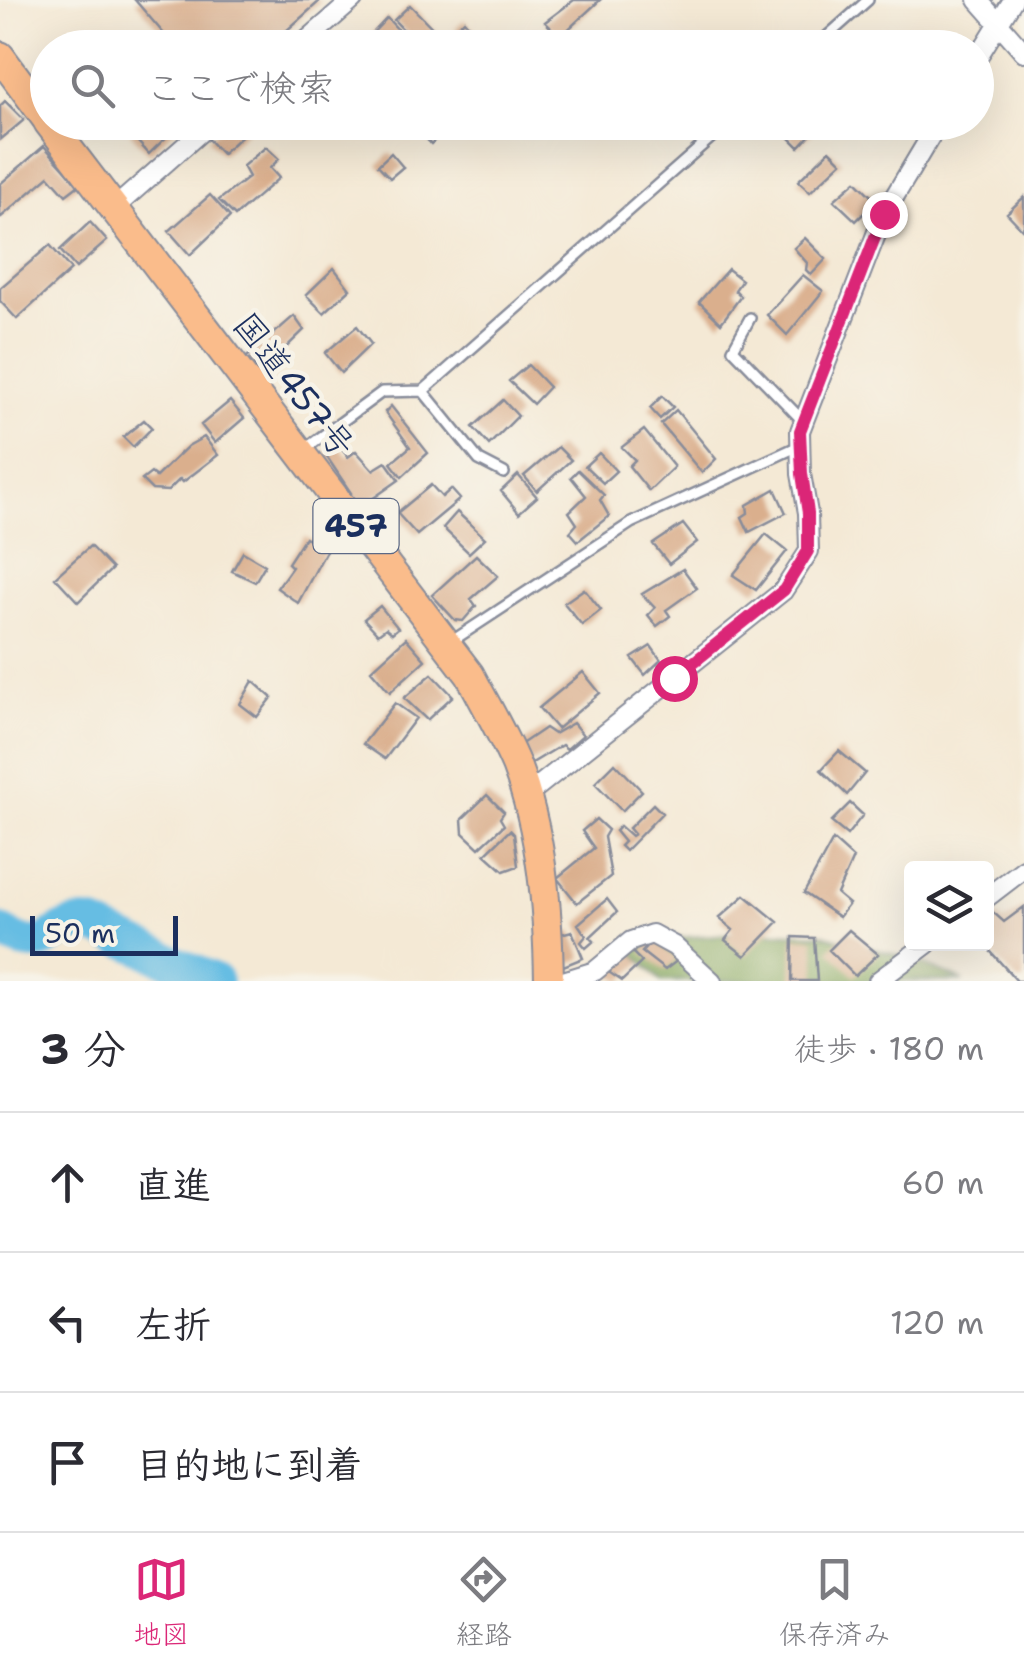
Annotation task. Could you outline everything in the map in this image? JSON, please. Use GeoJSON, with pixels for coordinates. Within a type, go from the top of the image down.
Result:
{"type":"FeatureCollection","features":[{"type":"Feature","properties":{"kind":"highway","name":"国道457号"},"geometry":{"type":"LineString","coordinates":[[0,56],[30,97]]}},
{"type":"Feature","properties":{"kind":"highway","name":"国道457号"},"geometry":{"type":"LineString","coordinates":[[61,140],[470,674],[515,762],[526,796],[548,928],[548,981]]}},
{"type":"Feature","properties":{"kind":"street"},"geometry":{"type":"LineString","coordinates":[[319,30],[353,0]]}},
{"type":"Feature","properties":{"kind":"street"},"geometry":{"type":"LineString","coordinates":[[978,0],[1024,52]]}},
{"type":"Feature","properties":{"kind":"street"},"geometry":{"type":"LineString","coordinates":[[994,30],[1013,0]]}},
{"type":"Feature","properties":{"kind":"street"},"geometry":{"type":"LineString","coordinates":[[112,210],[192,140]]}},
{"type":"Feature","properties":{"kind":"street"},"geometry":{"type":"LineString","coordinates":[[526,796],[784,590],[808,551],[801,445],[804,422],[884,214],[927,140]]}},
{"type":"Feature","properties":{"kind":"street"},"geometry":{"type":"LineString","coordinates":[[994,892],[1024,869]]}},
{"type":"Feature","properties":{"kind":"street"},"geometry":{"type":"LineString","coordinates":[[563,981],[595,971],[630,941],[652,934],[674,946],[712,981]]}},
{"type":"Feature","properties":{"kind":"street"},"geometry":{"type":"LineString","coordinates":[[878,981],[918,951]]}},
{"type":"Feature","properties":{"kind":"lane"},"geometry":{"type":"LineString","coordinates":[[834,30],[868,0]]}},
{"type":"Feature","properties":{"kind":"lane"},"geometry":{"type":"LineString","coordinates":[[300,453],[382,392],[424,391],[709,140]]}},
{"type":"Feature","properties":{"kind":"lane"},"geometry":{"type":"LineString","coordinates":[[750,318],[733,349],[804,422]]}},
{"type":"Feature","properties":{"kind":"lane"},"geometry":{"type":"LineString","coordinates":[[424,391],[479,460],[504,474]]}},
{"type":"Feature","properties":{"kind":"lane"},"geometry":{"type":"LineString","coordinates":[[447,644],[631,523],[801,445]]}},
{"type":"Feature","properties":{"kind":"green space"},"geometry":{"type":"Polygon","coordinates":[[[758,932],[822,934],[911,959],[964,981],[661,981],[629,948],[677,938],[758,932]]]}},
{"type":"Feature","properties":{"kind":"building"},"geometry":{"type":"Polygon","coordinates":[[[135,0],[321,0],[287,30],[161,30],[135,0]]]}},
{"type":"Feature","properties":{"kind":"building"},"geometry":{"type":"Polygon","coordinates":[[[574,0],[600,0],[568,30],[553,30],[545,22],[574,0]]]}},
{"type":"Feature","properties":{"kind":"building"},"geometry":{"type":"Polygon","coordinates":[[[410,5],[434,30],[404,30],[394,20],[410,5]]]}},
{"type":"Feature","properties":{"kind":"building"},"geometry":{"type":"Polygon","coordinates":[[[387,18],[398,30],[376,30],[387,18]]]}},
{"type":"Feature","properties":{"kind":"building"},"geometry":{"type":"Polygon","coordinates":[[[464,20],[473,30],[456,30],[464,20]]]}},
{"type":"Feature","properties":{"kind":"building"},"geometry":{"type":"Polygon","coordinates":[[[5,101],[24,120],[0,140],[0,106],[5,101]]]}},
{"type":"Feature","properties":{"kind":"building"},"geometry":{"type":"Polygon","coordinates":[[[136,140],[163,140],[149,154],[136,140]]]}},
{"type":"Feature","properties":{"kind":"building"},"geometry":{"type":"Polygon","coordinates":[[[209,140],[237,140],[222,154],[209,140]]]}},
{"type":"Feature","properties":{"kind":"building"},"geometry":{"type":"Polygon","coordinates":[[[44,146],[79,185],[66,195],[49,176],[0,218],[0,184],[44,146]]]}},
{"type":"Feature","properties":{"kind":"building"},"geometry":{"type":"Polygon","coordinates":[[[266,147],[279,159],[270,168],[279,178],[235,216],[219,200],[249,177],[243,166],[266,147]]]}},
{"type":"Feature","properties":{"kind":"building"},"geometry":{"type":"Polygon","coordinates":[[[830,150],[842,162],[810,192],[798,181],[830,150]]]}},
{"type":"Feature","properties":{"kind":"building"},"geometry":{"type":"Polygon","coordinates":[[[391,153],[403,167],[390,178],[378,165],[391,153]]]}},
{"type":"Feature","properties":{"kind":"building"},"geometry":{"type":"Polygon","coordinates":[[[856,181],[876,201],[856,221],[834,200],[856,181]]]}},
{"type":"Feature","properties":{"kind":"building"},"geometry":{"type":"Polygon","coordinates":[[[210,195],[230,217],[190,255],[169,231],[210,195]]]}},
{"type":"Feature","properties":{"kind":"building"},"geometry":{"type":"Polygon","coordinates":[[[1024,197],[1024,226],[1022,229],[1007,213],[1024,197]]]}},
{"type":"Feature","properties":{"kind":"building"},"geometry":{"type":"Polygon","coordinates":[[[90,222],[107,241],[76,268],[60,250],[90,222]]]}},
{"type":"Feature","properties":{"kind":"building"},"geometry":{"type":"Polygon","coordinates":[[[805,238],[826,259],[811,275],[806,270],[807,263],[794,248],[805,238]]]}},
{"type":"Feature","properties":{"kind":"building"},"geometry":{"type":"Polygon","coordinates":[[[50,245],[71,270],[17,319],[0,301],[0,288],[50,245]]]}},
{"type":"Feature","properties":{"kind":"building"},"geometry":{"type":"Polygon","coordinates":[[[334,268],[350,289],[324,313],[306,295],[334,268]]]}},
{"type":"Feature","properties":{"kind":"building"},"geometry":{"type":"Polygon","coordinates":[[[728,269],[742,280],[735,290],[741,296],[721,323],[699,302],[728,269]]]}},
{"type":"Feature","properties":{"kind":"building"},"geometry":{"type":"Polygon","coordinates":[[[803,275],[823,291],[787,335],[767,315],[803,275]]]}},
{"type":"Feature","properties":{"kind":"building"},"geometry":{"type":"Polygon","coordinates":[[[294,316],[304,330],[260,373],[247,357],[294,316]]]}},
{"type":"Feature","properties":{"kind":"building"},"geometry":{"type":"Polygon","coordinates":[[[357,326],[371,344],[341,373],[325,353],[357,326]]]}},
{"type":"Feature","properties":{"kind":"building"},"geometry":{"type":"Polygon","coordinates":[[[528,365],[549,387],[533,404],[509,381],[528,365]]]}},
{"type":"Feature","properties":{"kind":"building"},"geometry":{"type":"Polygon","coordinates":[[[662,396],[673,407],[660,419],[650,408],[662,396]]]}},
{"type":"Feature","properties":{"kind":"building"},"geometry":{"type":"Polygon","coordinates":[[[503,400],[518,416],[489,445],[473,427],[503,400]]]}},
{"type":"Feature","properties":{"kind":"building"},"geometry":{"type":"Polygon","coordinates":[[[230,401],[244,418],[215,443],[201,425],[230,401]]]}},
{"type":"Feature","properties":{"kind":"building"},"geometry":{"type":"Polygon","coordinates":[[[391,406],[428,453],[402,477],[391,463],[410,447],[385,412],[391,406]]]}},
{"type":"Feature","properties":{"kind":"building"},"geometry":{"type":"Polygon","coordinates":[[[676,410],[716,459],[702,473],[661,424],[676,410]]]}},
{"type":"Feature","properties":{"kind":"building"},"geometry":{"type":"Polygon","coordinates":[[[144,420],[152,428],[133,447],[123,437],[144,420]]]}},
{"type":"Feature","properties":{"kind":"building"},"geometry":{"type":"Polygon","coordinates":[[[644,430],[674,467],[649,491],[629,466],[635,460],[622,447],[644,430]]]}},
{"type":"Feature","properties":{"kind":"building"},"geometry":{"type":"Polygon","coordinates":[[[204,437],[218,455],[183,482],[180,479],[168,491],[152,490],[142,480],[151,473],[156,477],[188,446],[204,437]]]}},
{"type":"Feature","properties":{"kind":"building"},"geometry":{"type":"Polygon","coordinates":[[[336,442],[348,457],[356,451],[373,470],[386,462],[399,480],[355,511],[344,498],[351,493],[325,454],[336,442]]]}},
{"type":"Feature","properties":{"kind":"building"},"geometry":{"type":"Polygon","coordinates":[[[558,447],[571,460],[537,491],[524,476],[558,447]]]}},
{"type":"Feature","properties":{"kind":"building"},"geometry":{"type":"Polygon","coordinates":[[[599,453],[616,471],[603,483],[585,466],[599,453]]]}},
{"type":"Feature","properties":{"kind":"building"},"geometry":{"type":"Polygon","coordinates":[[[578,470],[604,495],[600,500],[609,516],[578,541],[570,532],[577,524],[569,512],[586,496],[571,477],[578,470]]]}},
{"type":"Feature","properties":{"kind":"building"},"geometry":{"type":"Polygon","coordinates":[[[518,475],[537,497],[519,513],[501,491],[518,475]]]}},
{"type":"Feature","properties":{"kind":"building"},"geometry":{"type":"Polygon","coordinates":[[[431,485],[442,497],[451,489],[460,499],[417,535],[397,513],[431,485]]]}},
{"type":"Feature","properties":{"kind":"building"},"geometry":{"type":"Polygon","coordinates":[[[775,489],[786,513],[749,532],[742,517],[748,513],[747,505],[775,489]]]}},
{"type":"Feature","properties":{"kind":"building"},"geometry":{"type":"Polygon","coordinates":[[[457,512],[485,538],[469,553],[443,528],[457,512]]]}},
{"type":"Feature","properties":{"kind":"building"},"geometry":{"type":"Polygon","coordinates":[[[683,524],[697,542],[669,564],[653,544],[683,524]]]}},
{"type":"Feature","properties":{"kind":"building"},"geometry":{"type":"Polygon","coordinates":[[[766,534],[787,551],[756,590],[733,575],[766,534]]]}},
{"type":"Feature","properties":{"kind":"building"},"geometry":{"type":"Polygon","coordinates":[[[305,537],[327,549],[298,603],[277,588],[292,567],[288,563],[305,537]]]}},
{"type":"Feature","properties":{"kind":"building"},"geometry":{"type":"Polygon","coordinates":[[[90,546],[112,569],[78,602],[55,577],[90,546]]]}},
{"type":"Feature","properties":{"kind":"building"},"geometry":{"type":"Polygon","coordinates":[[[243,552],[265,565],[255,582],[232,571],[243,552]]]}},
{"type":"Feature","properties":{"kind":"building"},"geometry":{"type":"Polygon","coordinates":[[[476,555],[498,576],[471,599],[476,606],[463,621],[455,620],[432,595],[476,555]]]}},
{"type":"Feature","properties":{"kind":"building"},"geometry":{"type":"Polygon","coordinates":[[[683,569],[697,588],[666,610],[670,616],[657,626],[648,615],[655,608],[642,594],[683,569]]]}},
{"type":"Feature","properties":{"kind":"building"},"geometry":{"type":"Polygon","coordinates":[[[584,589],[601,610],[582,625],[564,603],[584,589]]]}},
{"type":"Feature","properties":{"kind":"building"},"geometry":{"type":"Polygon","coordinates":[[[380,606],[398,628],[392,633],[386,628],[378,634],[364,619],[380,606]]]}},
{"type":"Feature","properties":{"kind":"building"},"geometry":{"type":"Polygon","coordinates":[[[406,638],[425,660],[390,692],[371,670],[406,638]]]}},
{"type":"Feature","properties":{"kind":"building"},"geometry":{"type":"Polygon","coordinates":[[[651,646],[661,660],[645,675],[632,658],[651,646]]]}},
{"type":"Feature","properties":{"kind":"building"},"geometry":{"type":"Polygon","coordinates":[[[583,672],[600,693],[557,729],[539,708],[583,672]]]}},
{"type":"Feature","properties":{"kind":"building"},"geometry":{"type":"Polygon","coordinates":[[[432,674],[453,696],[427,720],[404,698],[432,674]]]}},
{"type":"Feature","properties":{"kind":"building"},"geometry":{"type":"Polygon","coordinates":[[[253,681],[272,698],[257,717],[240,704],[253,681]]]}},
{"type":"Feature","properties":{"kind":"building"},"geometry":{"type":"Polygon","coordinates":[[[395,703],[416,718],[385,759],[363,744],[395,703]]]}},
{"type":"Feature","properties":{"kind":"building"},"geometry":{"type":"Polygon","coordinates":[[[573,723],[583,735],[567,749],[562,745],[532,763],[520,745],[545,728],[554,734],[573,723]]]}},
{"type":"Feature","properties":{"kind":"building"},"geometry":{"type":"Polygon","coordinates":[[[839,751],[865,773],[847,795],[821,770],[839,751]]]}},
{"type":"Feature","properties":{"kind":"building"},"geometry":{"type":"Polygon","coordinates":[[[615,763],[642,791],[622,811],[595,783],[615,763]]]}},
{"type":"Feature","properties":{"kind":"building"},"geometry":{"type":"Polygon","coordinates":[[[487,795],[504,812],[500,818],[504,825],[479,848],[463,833],[462,819],[487,795]]]}},
{"type":"Feature","properties":{"kind":"building"},"geometry":{"type":"Polygon","coordinates":[[[850,803],[863,815],[847,835],[831,822],[850,803]]]}},
{"type":"Feature","properties":{"kind":"building"},"geometry":{"type":"Polygon","coordinates":[[[653,804],[662,813],[625,851],[620,846],[624,842],[615,831],[620,826],[631,836],[634,834],[629,828],[653,804]]]}},
{"type":"Feature","properties":{"kind":"building"},"geometry":{"type":"Polygon","coordinates":[[[596,819],[608,830],[604,837],[611,876],[577,903],[557,878],[594,848],[582,831],[596,819]]]}},
{"type":"Feature","properties":{"kind":"building"},"geometry":{"type":"Polygon","coordinates":[[[510,830],[514,834],[518,866],[504,871],[485,854],[510,830]]]}},
{"type":"Feature","properties":{"kind":"building"},"geometry":{"type":"Polygon","coordinates":[[[833,840],[853,858],[837,894],[849,904],[839,917],[804,893],[833,840]]]}},
{"type":"Feature","properties":{"kind":"building"},"geometry":{"type":"Polygon","coordinates":[[[745,895],[778,922],[745,956],[725,940],[733,930],[719,918],[745,895]]]}},
{"type":"Feature","properties":{"kind":"building"},"geometry":{"type":"Polygon","coordinates":[[[607,899],[617,912],[590,937],[594,941],[586,948],[581,942],[586,936],[578,924],[607,899]]]}},
{"type":"Feature","properties":{"kind":"building"},"geometry":{"type":"Polygon","coordinates":[[[1024,907],[1024,981],[1017,981],[990,951],[994,951],[994,913],[1004,922],[1024,907]]]}},
{"type":"Feature","properties":{"kind":"building"},"geometry":{"type":"Polygon","coordinates":[[[849,930],[878,954],[855,976],[829,950],[849,930]]]}},
{"type":"Feature","properties":{"kind":"building"},"geometry":{"type":"Polygon","coordinates":[[[572,931],[583,958],[561,967],[557,935],[572,931]]]}},
{"type":"Feature","properties":{"kind":"building"},"geometry":{"type":"Polygon","coordinates":[[[793,937],[814,938],[817,981],[792,981],[793,937]]]}},
{"type":"Feature","properties":{"kind":"building"},"geometry":{"type":"Polygon","coordinates":[[[654,939],[678,960],[665,970],[642,952],[654,939]]]}},
{"type":"Feature","properties":{"kind":"building"},"geometry":{"type":"Polygon","coordinates":[[[631,951],[642,962],[622,981],[607,971],[631,951]]]}},
{"type":"Feature","properties":{"kind":"waterway"},"geometry":{"type":"LineString","coordinates":[[0,931],[31,943],[41,942],[66,928],[91,925],[215,981]]}},
{"type":"Feature","properties":{"kind":"route"},"geometry":{"type":"LineString","coordinates":[[674,678],[784,590],[808,551],[800,431],[884,214]]}}]}
